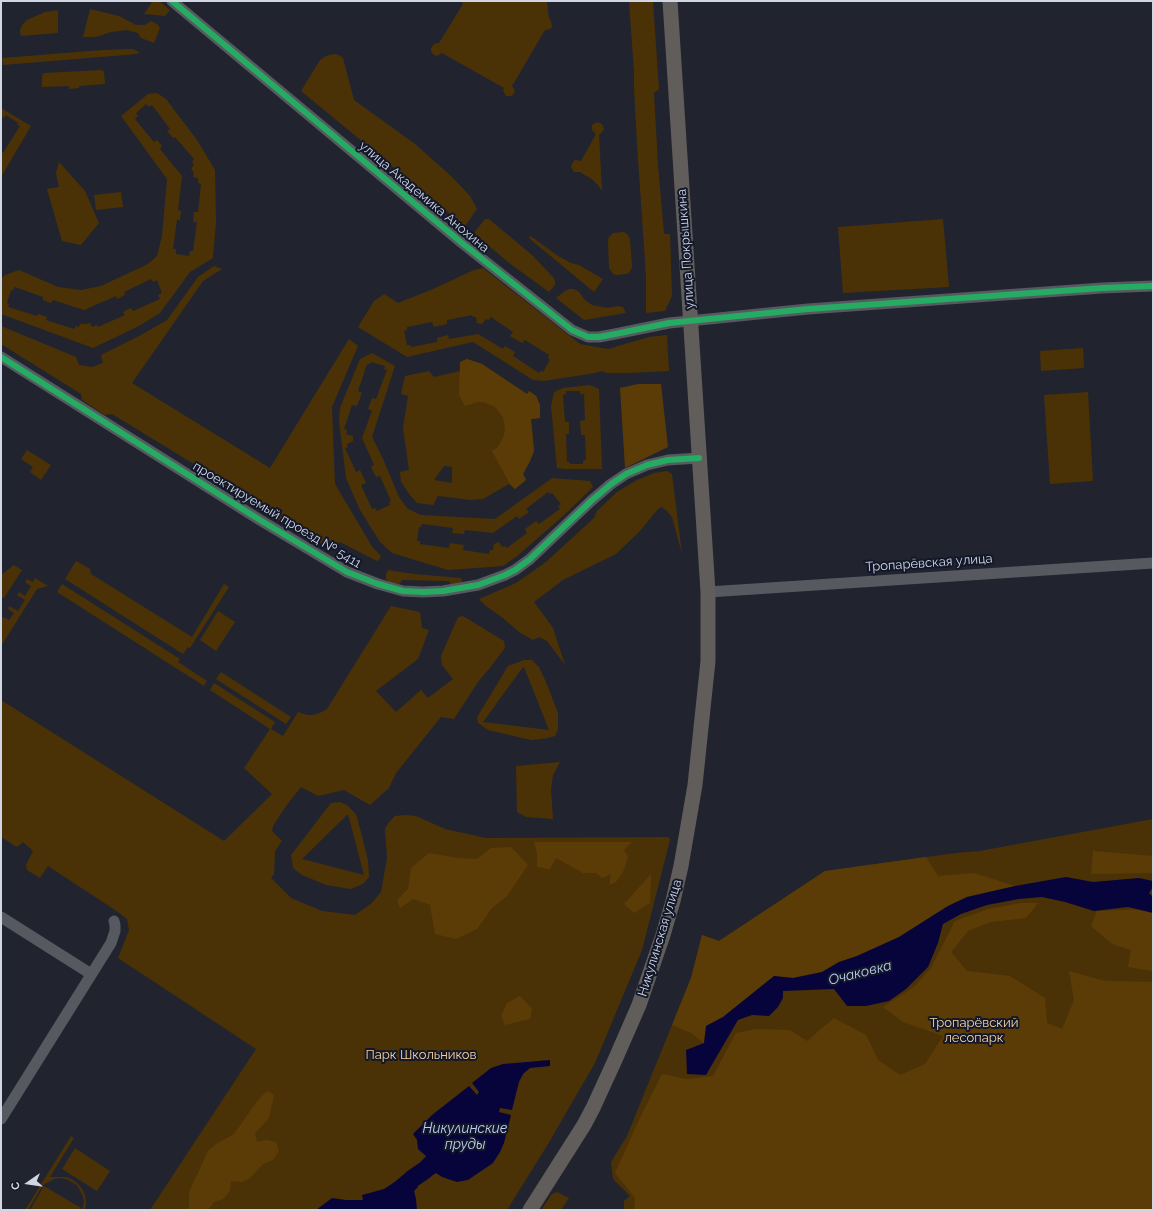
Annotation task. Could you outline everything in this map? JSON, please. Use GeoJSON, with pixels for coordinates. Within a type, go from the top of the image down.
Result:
{"type":"FeatureCollection","features":[{"type":"Feature","properties":{"kind":"main road","name":"улица Покрышкина"},"geometry":{"type":"LineString","coordinates":[[670,1],[708,592]]}},
{"type":"Feature","properties":{"kind":"main road","name":"Никулинская улица"},"geometry":{"type":"LineString","coordinates":[[530,1210],[584,1125],[596,1102],[639,1005],[652,970],[667,921],[681,866],[695,785],[708,661],[708,592]]}},
{"type":"Feature","properties":{"kind":"street","name":"улица Академика Анохина"},"geometry":{"type":"LineString","coordinates":[[172,1],[456,238],[572,330],[588,337],[599,337],[690,321],[823,308],[1102,288],[1153,286]]}},
{"type":"Feature","properties":{"kind":"street","name":"проектируемый проезд № 5411"},"geometry":{"type":"LineString","coordinates":[[1,356],[260,520],[347,572],[378,584],[403,591],[443,591],[478,584],[505,575],[530,559],[591,501],[611,484],[626,474],[647,465],[668,460],[700,458]]}},
{"type":"Feature","properties":{"kind":"street","name":"Тропарёвская улица"},"geometry":{"type":"LineString","coordinates":[[708,592],[1153,563]]}},
{"type":"Feature","properties":{"kind":"street"},"geometry":{"type":"LineString","coordinates":[[1,917],[91,974]]}},
{"type":"Feature","properties":{"kind":"street"},"geometry":{"type":"LineString","coordinates":[[1,1119],[113,940],[115,927],[114,921]]}},
{"type":"Feature","properties":{"kind":"green space"},"geometry":{"type":"Polygon","coordinates":[[[153,1],[159,1],[170,10],[165,16],[144,14],[153,1]]]}},
{"type":"Feature","properties":{"kind":"green space"},"geometry":{"type":"Polygon","coordinates":[[[461,1],[547,1],[549,19],[552,27],[545,30],[512,86],[515,91],[512,96],[506,96],[503,91],[504,88],[442,53],[437,56],[431,51],[434,44],[439,43],[463,4],[461,1]]]}},
{"type":"Feature","properties":{"kind":"green space"},"geometry":{"type":"Polygon","coordinates":[[[629,1],[653,1],[659,89],[654,93],[658,165],[664,234],[670,234],[672,296],[665,311],[646,313],[646,276],[629,1]]]}},
{"type":"Feature","properties":{"kind":"green space"},"geometry":{"type":"Polygon","coordinates":[[[90,9],[119,16],[136,25],[145,25],[151,21],[157,24],[160,28],[154,43],[141,38],[138,33],[127,30],[111,32],[96,37],[83,37],[90,9]]]}},
{"type":"Feature","properties":{"kind":"green space"},"geometry":{"type":"Polygon","coordinates":[[[58,10],[58,33],[21,36],[20,31],[22,25],[27,20],[45,12],[58,10]]]}},
{"type":"Feature","properties":{"kind":"green space"},"geometry":{"type":"Polygon","coordinates":[[[133,49],[139,52],[137,54],[3,65],[2,58],[103,50],[133,49]]]}},
{"type":"Feature","properties":{"kind":"green space"},"geometry":{"type":"Polygon","coordinates":[[[334,54],[343,58],[354,100],[415,144],[451,176],[470,196],[477,209],[465,226],[301,91],[320,60],[326,56],[334,54]]]}},
{"type":"Feature","properties":{"kind":"green space"},"geometry":{"type":"Polygon","coordinates":[[[102,70],[104,72],[105,84],[79,86],[79,88],[69,89],[69,86],[42,87],[42,76],[44,73],[102,70]]]}},
{"type":"Feature","properties":{"kind":"green space"},"geometry":{"type":"Polygon","coordinates":[[[157,93],[166,99],[197,140],[215,170],[216,222],[213,258],[190,272],[160,313],[137,327],[93,348],[1,314],[1,279],[5,275],[19,270],[58,287],[81,290],[101,286],[148,264],[157,256],[162,236],[167,179],[121,116],[148,94],[157,93]],[[146,104],[136,113],[138,116],[135,119],[154,142],[157,140],[162,146],[160,149],[182,176],[178,210],[181,211],[180,220],[177,220],[173,249],[176,249],[176,254],[189,256],[190,251],[193,251],[197,222],[193,222],[194,212],[198,212],[201,184],[198,183],[198,178],[193,177],[194,173],[191,168],[194,165],[192,162],[194,159],[175,137],[173,138],[167,131],[170,129],[152,105],[149,107],[146,104]],[[151,279],[124,292],[125,295],[117,299],[116,296],[84,310],[53,300],[51,303],[43,300],[43,297],[15,287],[11,290],[7,303],[9,304],[8,307],[37,316],[38,314],[47,317],[46,320],[74,329],[76,326],[79,327],[80,324],[90,323],[92,327],[97,325],[98,327],[125,315],[123,312],[131,308],[133,311],[160,299],[158,295],[162,293],[157,280],[153,282],[151,279]]]}},
{"type":"Feature","properties":{"kind":"green space"},"geometry":{"type":"Polygon","coordinates":[[[1,108],[31,126],[1,177],[1,152],[3,153],[20,126],[6,115],[4,118],[2,116],[1,118],[1,108]]]}},
{"type":"Feature","properties":{"kind":"green space"},"geometry":{"type":"Polygon","coordinates":[[[597,122],[602,124],[604,129],[599,135],[602,191],[593,180],[580,172],[574,172],[571,167],[575,160],[581,161],[596,134],[592,130],[592,125],[597,122]]]}},
{"type":"Feature","properties":{"kind":"green space"},"geometry":{"type":"Polygon","coordinates":[[[59,162],[85,191],[99,223],[81,245],[62,241],[47,189],[59,187],[56,173],[59,162]]]}},
{"type":"Feature","properties":{"kind":"green space"},"geometry":{"type":"Polygon","coordinates":[[[121,192],[123,207],[96,210],[94,195],[121,192]]]}},
{"type":"Feature","properties":{"kind":"green space"},"geometry":{"type":"Polygon","coordinates":[[[485,219],[489,219],[532,255],[553,277],[555,285],[549,292],[508,262],[474,233],[485,219]]]}},
{"type":"Feature","properties":{"kind":"green space"},"geometry":{"type":"Polygon","coordinates":[[[943,219],[949,287],[843,293],[838,227],[943,219]]]}},
{"type":"Feature","properties":{"kind":"green space"},"geometry":{"type":"Polygon","coordinates":[[[624,232],[630,239],[632,267],[629,273],[616,275],[613,274],[609,268],[608,240],[613,233],[624,232]]]}},
{"type":"Feature","properties":{"kind":"green space"},"geometry":{"type":"Polygon","coordinates":[[[529,236],[558,256],[571,263],[579,265],[603,279],[594,292],[530,239],[529,236]]]}},
{"type":"Feature","properties":{"kind":"green space"},"geometry":{"type":"Polygon","coordinates":[[[214,266],[222,269],[203,281],[132,383],[270,468],[349,339],[358,346],[332,407],[335,484],[373,548],[381,556],[379,560],[377,561],[340,542],[332,550],[283,520],[276,521],[195,470],[194,464],[112,414],[105,415],[82,400],[81,394],[1,344],[1,326],[76,357],[79,365],[92,367],[103,363],[101,355],[167,320],[198,277],[214,266]]]}},
{"type":"Feature","properties":{"kind":"green space"},"geometry":{"type":"Polygon","coordinates":[[[483,268],[580,344],[608,349],[649,337],[667,335],[669,371],[607,373],[602,371],[544,381],[533,380],[473,342],[407,357],[358,327],[374,301],[384,294],[398,303],[474,270],[483,268]],[[472,315],[447,320],[447,324],[434,327],[432,322],[407,327],[407,330],[404,331],[407,345],[410,345],[411,347],[437,342],[437,338],[448,335],[449,339],[478,334],[503,349],[505,346],[515,352],[513,356],[539,373],[540,371],[543,372],[550,360],[548,358],[549,355],[525,340],[522,343],[510,336],[513,332],[491,317],[489,320],[486,319],[482,324],[477,323],[476,317],[473,317],[472,315]]]}},
{"type":"Feature","properties":{"kind":"green space"},"geometry":{"type":"Polygon","coordinates":[[[569,289],[574,289],[579,292],[585,300],[592,305],[608,308],[618,306],[623,307],[626,313],[584,320],[556,298],[569,289]]]}},
{"type":"Feature","properties":{"kind":"green space"},"geometry":{"type":"Polygon","coordinates":[[[1083,348],[1084,368],[1041,371],[1040,351],[1083,348]]]}},
{"type":"Feature","properties":{"kind":"green space"},"geometry":{"type":"Polygon","coordinates":[[[372,353],[395,366],[372,437],[399,497],[408,509],[421,515],[495,519],[552,478],[590,481],[593,487],[562,517],[516,557],[503,566],[448,570],[392,553],[380,542],[360,510],[346,478],[339,421],[340,408],[360,359],[372,353]],[[371,362],[370,364],[367,364],[358,391],[362,393],[357,406],[352,405],[344,429],[347,430],[346,434],[353,436],[353,441],[347,444],[348,447],[345,448],[356,472],[360,470],[366,483],[361,485],[372,509],[375,508],[377,511],[390,505],[389,502],[391,501],[380,476],[376,477],[371,467],[374,465],[362,438],[372,411],[368,409],[372,398],[376,399],[387,370],[384,369],[385,366],[371,362]],[[548,492],[526,509],[529,512],[519,519],[517,516],[493,533],[465,530],[464,534],[452,533],[453,528],[422,524],[421,527],[419,527],[417,541],[420,541],[420,544],[449,548],[450,543],[464,545],[463,550],[489,554],[490,550],[493,550],[494,544],[499,542],[502,547],[505,546],[507,548],[527,533],[525,529],[536,521],[539,524],[560,509],[558,506],[561,504],[552,493],[550,494],[548,492]]]}},
{"type":"Feature","properties":{"kind":"green space"},"geometry":{"type":"Polygon","coordinates":[[[467,359],[482,364],[527,394],[529,391],[536,396],[540,405],[540,418],[531,419],[534,451],[523,474],[526,480],[515,489],[509,484],[483,499],[471,500],[438,496],[433,505],[417,503],[401,482],[400,472],[409,470],[403,428],[408,396],[401,394],[405,376],[429,371],[434,377],[460,371],[460,362],[467,359]],[[444,466],[434,480],[452,483],[452,467],[444,466]]]}},
{"type":"Feature","properties":{"kind":"green space"},"geometry":{"type":"Polygon","coordinates":[[[467,359],[482,364],[527,394],[529,391],[536,396],[540,405],[540,418],[531,419],[534,451],[523,474],[526,480],[515,489],[510,484],[492,451],[498,447],[504,435],[505,429],[503,417],[495,407],[483,402],[477,402],[465,406],[459,395],[460,362],[467,359]]]}},
{"type":"Feature","properties":{"kind":"green space"},"geometry":{"type":"Polygon","coordinates":[[[638,384],[661,384],[668,447],[625,468],[620,388],[638,384]]]}},
{"type":"Feature","properties":{"kind":"green space"},"geometry":{"type":"Polygon","coordinates":[[[590,385],[599,389],[602,469],[557,468],[551,406],[554,392],[563,388],[590,385]],[[566,391],[566,394],[563,395],[565,422],[569,422],[569,434],[566,434],[567,462],[570,464],[583,464],[583,461],[586,460],[585,435],[581,435],[580,421],[585,420],[584,394],[580,394],[580,391],[566,391]]]}},
{"type":"Feature","properties":{"kind":"green space"},"geometry":{"type":"Polygon","coordinates":[[[1088,392],[1093,481],[1050,484],[1044,395],[1088,392]]]}},
{"type":"Feature","properties":{"kind":"green space"},"geometry":{"type":"Polygon","coordinates":[[[27,450],[51,465],[41,480],[30,472],[33,467],[21,459],[27,450]]]}},
{"type":"Feature","properties":{"kind":"green space"},"geometry":{"type":"Polygon","coordinates":[[[667,471],[672,474],[682,554],[672,517],[661,507],[639,532],[616,554],[563,580],[534,602],[553,628],[565,665],[547,641],[539,637],[533,640],[519,632],[479,599],[516,583],[546,562],[594,518],[597,511],[617,492],[637,480],[654,473],[667,471]]]}},
{"type":"Feature","properties":{"kind":"green space"},"geometry":{"type":"Polygon","coordinates":[[[76,561],[90,569],[91,574],[192,637],[224,584],[229,587],[190,648],[188,647],[183,654],[65,579],[76,561]]]}},
{"type":"Feature","properties":{"kind":"green space"},"geometry":{"type":"Polygon","coordinates":[[[14,565],[22,570],[4,598],[1,597],[1,575],[14,565]]]}},
{"type":"Feature","properties":{"kind":"green space"},"geometry":{"type":"Polygon","coordinates":[[[388,570],[461,578],[463,584],[451,585],[449,581],[403,580],[399,584],[389,582],[386,579],[388,570]]]}},
{"type":"Feature","properties":{"kind":"green space"},"geometry":{"type":"Polygon","coordinates":[[[35,578],[48,586],[37,589],[1,646],[1,620],[3,617],[9,620],[14,613],[8,609],[9,606],[18,611],[25,600],[17,595],[19,592],[25,596],[31,586],[25,582],[27,579],[33,582],[35,578]]]}},
{"type":"Feature","properties":{"kind":"green space"},"geometry":{"type":"Polygon","coordinates":[[[62,584],[180,659],[178,662],[207,681],[204,686],[57,592],[62,584]]]}},
{"type":"Feature","properties":{"kind":"green space","name":"Парк Школьников"},"geometry":{"type":"Polygon","coordinates":[[[391,606],[420,612],[422,628],[429,630],[418,659],[376,691],[396,712],[421,690],[428,698],[453,679],[442,665],[441,656],[458,617],[463,616],[504,641],[505,648],[478,682],[454,719],[441,717],[396,773],[389,788],[370,805],[344,790],[318,796],[301,787],[273,826],[272,831],[282,841],[275,851],[274,874],[271,878],[291,898],[322,911],[355,915],[372,903],[381,892],[387,858],[385,829],[395,816],[416,816],[445,829],[486,838],[669,837],[670,840],[642,950],[595,1063],[548,1144],[507,1210],[150,1210],[256,1049],[118,958],[129,930],[127,919],[48,866],[40,878],[27,870],[26,865],[33,851],[23,842],[17,847],[1,837],[1,700],[224,841],[272,794],[244,768],[270,729],[210,690],[214,683],[275,722],[271,729],[283,736],[298,712],[313,715],[327,709],[391,606]]]}},
{"type":"Feature","properties":{"kind":"green space"},"geometry":{"type":"Polygon","coordinates":[[[218,611],[235,622],[216,651],[200,640],[218,611]]]}},
{"type":"Feature","properties":{"kind":"green space"},"geometry":{"type":"Polygon","coordinates":[[[524,660],[532,660],[539,667],[558,713],[558,729],[555,736],[531,740],[488,730],[478,723],[477,717],[508,666],[524,660]],[[523,667],[483,722],[549,730],[524,667],[523,667]]]}},
{"type":"Feature","properties":{"kind":"green space"},"geometry":{"type":"Polygon","coordinates":[[[221,672],[291,717],[286,724],[216,679],[221,672]]]}},
{"type":"Feature","properties":{"kind":"green space"},"geometry":{"type":"Polygon","coordinates":[[[560,762],[553,775],[551,789],[553,819],[526,817],[517,812],[516,766],[560,762]]]}},
{"type":"Feature","properties":{"kind":"green space"},"geometry":{"type":"Polygon","coordinates":[[[340,802],[347,805],[356,814],[368,861],[369,877],[363,884],[351,889],[326,885],[302,875],[293,868],[291,855],[331,803],[340,802]],[[348,814],[302,859],[364,875],[348,814]]]}},
{"type":"Feature","properties":{"kind":"green space","name":"Тропарёвский лесопарк"},"geometry":{"type":"Polygon","coordinates":[[[1153,819],[1153,1210],[624,1210],[624,1201],[630,1196],[613,1179],[611,1162],[627,1136],[691,978],[702,935],[719,941],[825,871],[980,851],[1153,819]]]}},
{"type":"Feature","properties":{"kind":"green space"},"geometry":{"type":"Polygon","coordinates":[[[534,842],[632,842],[624,850],[628,857],[623,872],[616,882],[609,885],[611,874],[602,878],[596,873],[583,873],[556,858],[550,869],[537,867],[537,853],[534,842]]]}},
{"type":"Feature","properties":{"kind":"green space"},"geometry":{"type":"Polygon","coordinates":[[[511,847],[528,865],[507,896],[492,908],[477,929],[456,939],[435,934],[430,905],[413,899],[400,908],[397,900],[408,889],[411,868],[429,853],[459,858],[477,859],[491,848],[511,847]]]}},
{"type":"Feature","properties":{"kind":"green space"},"geometry":{"type":"Polygon","coordinates":[[[1093,851],[1153,856],[1153,873],[1091,874],[1093,851]]]}},
{"type":"Feature","properties":{"kind":"green space"},"geometry":{"type":"Polygon","coordinates":[[[926,857],[938,876],[974,873],[1015,886],[967,897],[948,906],[899,937],[857,956],[839,962],[822,972],[793,978],[774,976],[723,1017],[706,1026],[704,1043],[691,1033],[672,1025],[691,978],[702,935],[719,941],[825,871],[926,857]]]}},
{"type":"Feature","properties":{"kind":"green space"},"geometry":{"type":"Polygon","coordinates":[[[651,874],[650,903],[634,913],[624,904],[651,874]]]}},
{"type":"Feature","properties":{"kind":"green space"},"geometry":{"type":"Polygon","coordinates":[[[1021,903],[1038,903],[1026,918],[991,922],[968,931],[951,952],[967,971],[1010,976],[1045,998],[1047,1023],[1062,1029],[1074,1000],[1069,971],[1105,981],[1153,982],[1153,1210],[634,1210],[635,1198],[615,1173],[662,1074],[686,1079],[713,1076],[736,1033],[756,1029],[790,1030],[807,1041],[834,1018],[866,1035],[878,1060],[900,1075],[925,1064],[943,1036],[903,1022],[883,1007],[914,987],[931,968],[955,921],[988,909],[1021,903]]]}},
{"type":"Feature","properties":{"kind":"green space"},"geometry":{"type":"Polygon","coordinates":[[[1153,903],[1153,971],[1128,967],[1131,950],[1112,944],[1091,926],[1097,911],[1149,909],[1153,903]]]}},
{"type":"Feature","properties":{"kind":"green space"},"geometry":{"type":"Polygon","coordinates":[[[520,996],[532,1009],[530,1019],[505,1025],[501,1016],[507,1003],[520,996]]]}},
{"type":"Feature","properties":{"kind":"green space"},"geometry":{"type":"Polygon","coordinates":[[[267,1091],[274,1095],[269,1118],[255,1133],[257,1142],[267,1140],[276,1142],[279,1151],[273,1160],[263,1164],[250,1178],[242,1182],[231,1181],[230,1191],[223,1199],[214,1202],[208,1210],[189,1210],[189,1192],[208,1151],[216,1144],[234,1134],[258,1100],[267,1091]]]}},
{"type":"Feature","properties":{"kind":"green space"},"geometry":{"type":"Polygon","coordinates":[[[71,1136],[74,1138],[50,1177],[67,1177],[78,1184],[83,1190],[85,1196],[85,1210],[82,1210],[84,1202],[83,1196],[77,1185],[66,1179],[60,1178],[54,1179],[43,1185],[28,1210],[25,1210],[71,1136]]]}},
{"type":"Feature","properties":{"kind":"green space"},"geometry":{"type":"Polygon","coordinates":[[[75,1148],[110,1171],[97,1191],[62,1169],[75,1148]]]}},
{"type":"Feature","properties":{"kind":"green space"},"geometry":{"type":"Polygon","coordinates":[[[44,1186],[81,1208],[80,1210],[30,1210],[44,1186]]]}},
{"type":"Feature","properties":{"kind":"green space"},"geometry":{"type":"Polygon","coordinates":[[[557,1192],[569,1198],[561,1210],[541,1210],[552,1194],[557,1192]]]}},
{"type":"Feature","properties":{"kind":"water"},"geometry":{"type":"Polygon","coordinates":[[[1066,877],[1093,882],[1139,878],[1153,881],[1153,887],[1149,893],[1153,897],[1153,913],[1128,907],[1094,911],[1042,897],[1019,899],[987,905],[961,914],[943,924],[938,943],[928,967],[906,989],[889,1001],[866,1006],[847,1006],[834,989],[783,991],[783,998],[778,1007],[769,1016],[752,1015],[738,1020],[706,1075],[687,1074],[686,1050],[704,1043],[706,1026],[723,1017],[774,976],[793,978],[822,972],[839,962],[857,956],[899,937],[948,906],[967,897],[1015,886],[1066,877]]]}},
{"type":"Feature","properties":{"kind":"water","name":"Никулинские пруды"},"geometry":{"type":"Polygon","coordinates":[[[550,1060],[550,1066],[530,1068],[523,1074],[519,1082],[512,1110],[500,1108],[499,1112],[511,1115],[504,1143],[493,1163],[468,1180],[457,1182],[442,1177],[436,1173],[431,1176],[425,1170],[420,1164],[427,1157],[418,1149],[417,1140],[413,1134],[432,1115],[469,1086],[477,1095],[479,1092],[472,1083],[491,1068],[503,1064],[550,1060]]]}},
{"type":"Feature","properties":{"kind":"water","name":"Никулинские пруды"},"geometry":{"type":"Polygon","coordinates":[[[407,1174],[418,1187],[414,1191],[417,1210],[316,1210],[332,1198],[363,1200],[362,1195],[384,1189],[407,1174]]]}},
{"type":"Feature","properties":{"kind":"waterway","name":"Очаковка"},"geometry":{"type":"LineString","coordinates":[[376,1210],[412,1179],[425,1170],[442,1153]]}},
{"type":"Feature","properties":{"kind":"cycle path"},"geometry":{"type":"LineString","coordinates":[[172,1],[462,243],[572,330],[588,337],[599,337],[669,323],[808,309],[1102,288],[1153,286]]}},
{"type":"Feature","properties":{"kind":"cycle path"},"geometry":{"type":"LineString","coordinates":[[1,357],[260,520],[347,572],[378,584],[403,591],[443,591],[478,585],[505,575],[530,559],[591,501],[611,484],[626,474],[647,465],[668,460],[699,458]]}}]}
